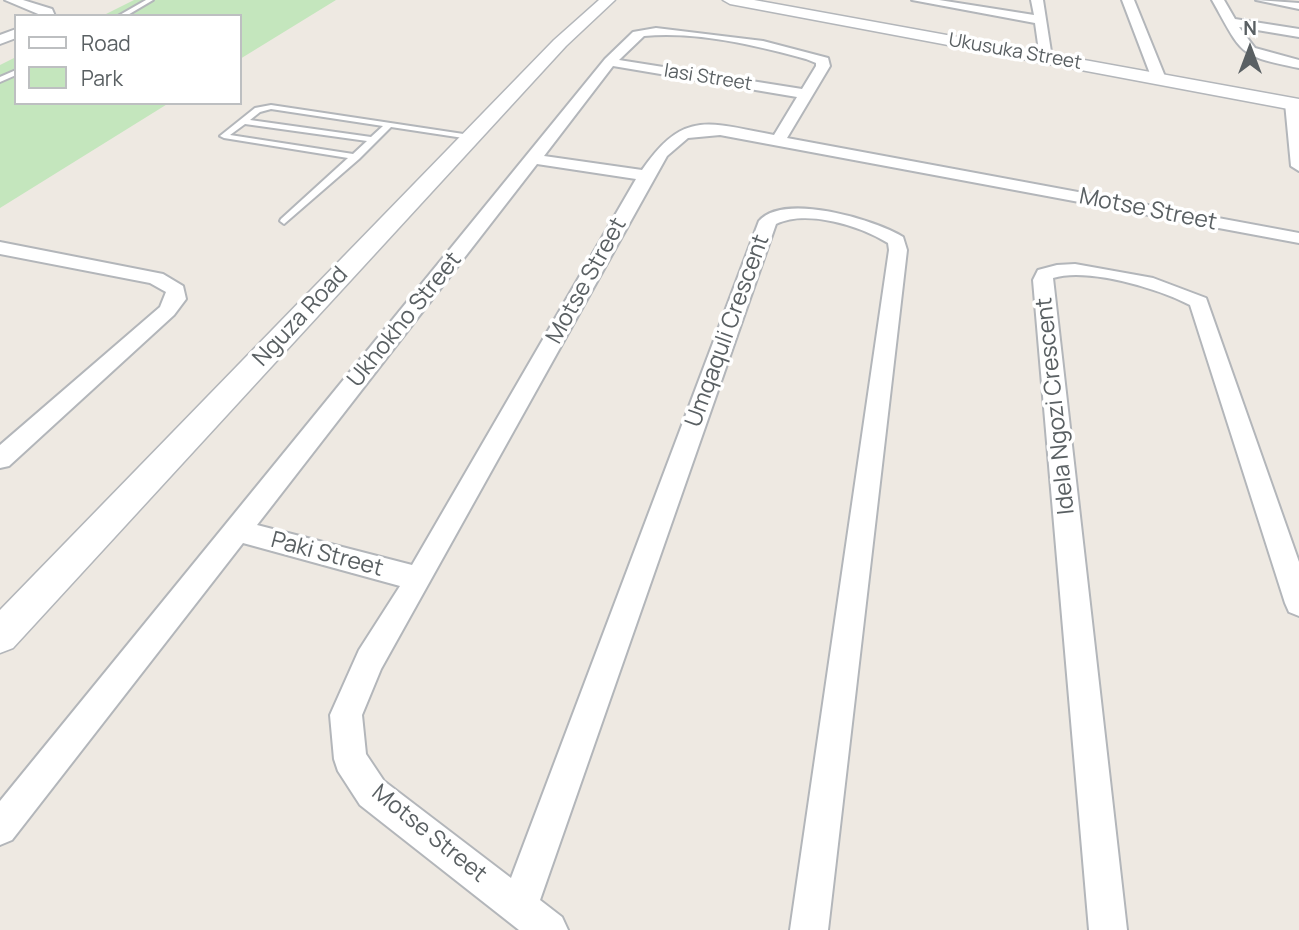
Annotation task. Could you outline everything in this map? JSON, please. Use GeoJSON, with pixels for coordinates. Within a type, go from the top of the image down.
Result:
{"type":"FeatureCollection","features":[{"type":"Feature","properties":{"kind":"street"},"geometry":{"type":"LineString","coordinates":[[11,0],[48,11],[49,14]]}},
{"type":"Feature","properties":{"kind":"street","name":"Ukusuka Street"},"geometry":{"type":"LineString","coordinates":[[730,0],[777,4],[1046,58],[1296,104]]}},
{"type":"Feature","properties":{"kind":"street"},"geometry":{"type":"LineString","coordinates":[[918,0],[951,2],[1040,20]]}},
{"type":"Feature","properties":{"kind":"street"},"geometry":{"type":"LineString","coordinates":[[1037,0],[1046,58]]}},
{"type":"Feature","properties":{"kind":"street"},"geometry":{"type":"LineString","coordinates":[[1129,0],[1159,79]]}},
{"type":"Feature","properties":{"kind":"street"},"geometry":{"type":"LineString","coordinates":[[1218,0],[1251,51],[1299,64]]}},
{"type":"Feature","properties":{"kind":"street"},"geometry":{"type":"LineString","coordinates":[[1262,0],[1299,6]]}},
{"type":"Feature","properties":{"kind":"street","name":"Nguza Road"},"geometry":{"type":"LineString","coordinates":[[0,636],[575,27],[607,1]]}},
{"type":"Feature","properties":{"kind":"street"},"geometry":{"type":"LineString","coordinates":[[1231,22],[1299,33]]}},
{"type":"Feature","properties":{"kind":"street","name":"Ukhokho Street"},"geometry":{"type":"LineString","coordinates":[[0,828],[610,62],[637,34],[644,32],[750,43],[806,53],[822,61],[823,66],[778,141]]}},
{"type":"Feature","properties":{"kind":"street","name":"Iasi Street"},"geometry":{"type":"LineString","coordinates":[[610,62],[806,94]]}},
{"type":"Feature","properties":{"kind":"street"},"geometry":{"type":"LineString","coordinates":[[1296,104],[1299,166]]}},
{"type":"Feature","properties":{"kind":"street","name":"Motse Street"},"geometry":{"type":"LineString","coordinates":[[548,930],[372,793],[350,759],[346,715],[357,684],[646,176],[673,138],[686,131],[720,130],[1299,238]]}},
{"type":"Feature","properties":{"kind":"street"},"geometry":{"type":"LineString","coordinates":[[533,159],[646,176]]}},
{"type":"Feature","properties":{"kind":"street","name":"Umqaquli Crescent"},"geometry":{"type":"LineString","coordinates":[[519,906],[768,221],[775,215],[799,213],[875,228],[897,241],[898,250],[809,930]]}},
{"type":"Feature","properties":{"kind":"street"},"geometry":{"type":"LineString","coordinates":[[0,248],[156,278],[176,290],[174,303],[167,311],[0,459]]}},
{"type":"Feature","properties":{"kind":"street","name":"Idela Ngozi Crescent"},"geometry":{"type":"LineString","coordinates":[[1108,930],[1043,280],[1045,274],[1061,269],[1078,270],[1174,289],[1199,302],[1299,603]]}},
{"type":"Feature","properties":{"kind":"street","name":"Paki Street"},"geometry":{"type":"LineString","coordinates":[[236,530],[419,579]]}},
{"type":"Feature","properties":{"kind":"lane"},"geometry":{"type":"LineString","coordinates":[[125,14],[150,0]]}},
{"type":"Feature","properties":{"kind":"lane"},"geometry":{"type":"LineString","coordinates":[[356,157],[225,138],[258,110],[271,107],[470,137]]}},
{"type":"Feature","properties":{"kind":"lane"},"geometry":{"type":"LineString","coordinates":[[242,121],[373,140]]}},
{"type":"Feature","properties":{"kind":"lane"},"geometry":{"type":"LineString","coordinates":[[284,221],[390,124]]}},
{"type":"Feature","properties":{"kind":"green space"},"geometry":{"type":"Polygon","coordinates":[[[134,0],[336,0],[242,58],[242,14],[106,14],[134,0]]]}},
{"type":"Feature","properties":{"kind":"green space"},"geometry":{"type":"Polygon","coordinates":[[[14,58],[14,105],[166,105],[0,208],[0,65],[14,58]]]}}]}
